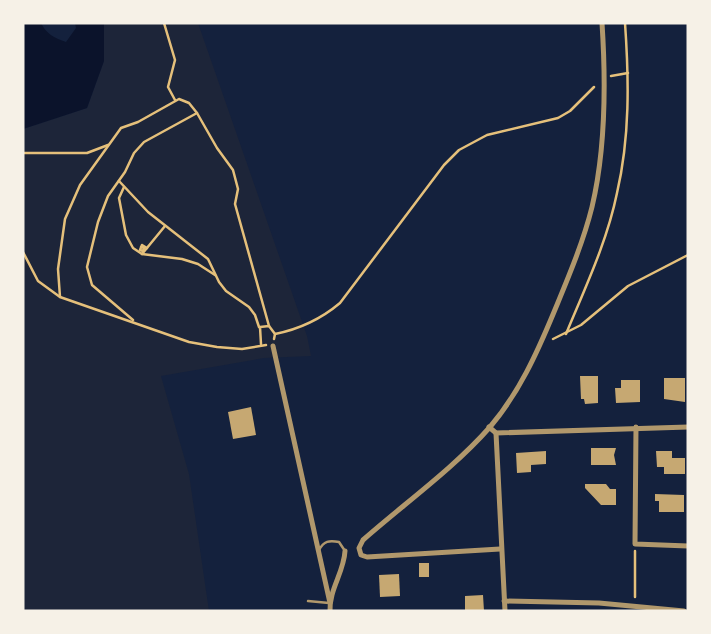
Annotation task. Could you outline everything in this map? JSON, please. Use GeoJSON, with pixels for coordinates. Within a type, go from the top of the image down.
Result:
{"type":"FeatureCollection","features":[{"type":"Feature","properties":{"kind":"street"},"geometry":{"type":"LineString","coordinates":[[500,549],[366,557],[359,552],[360,544],[489,427],[512,398],[543,339],[592,205],[602,145],[602,23]]}},
{"type":"Feature","properties":{"kind":"street"},"geometry":{"type":"LineString","coordinates":[[273,345],[330,611]]}},
{"type":"Feature","properties":{"kind":"street"},"geometry":{"type":"LineString","coordinates":[[489,427],[496,433],[688,427]]}},
{"type":"Feature","properties":{"kind":"street"},"geometry":{"type":"LineString","coordinates":[[636,427],[635,544],[688,546]]}},
{"type":"Feature","properties":{"kind":"street"},"geometry":{"type":"LineString","coordinates":[[496,433],[505,611]]}},
{"type":"Feature","properties":{"kind":"street"},"geometry":{"type":"LineString","coordinates":[[330,603],[345,551]]}},
{"type":"Feature","properties":{"kind":"street"},"geometry":{"type":"LineString","coordinates":[[505,601],[633,606],[684,611]]}},
{"type":"Feature","properties":{"kind":"lane"},"geometry":{"type":"LineString","coordinates":[[319,550],[322,545],[332,540],[339,542],[345,551]]}},
{"type":"Feature","properties":{"kind":"lane"},"geometry":{"type":"LineString","coordinates":[[308,601],[330,603]]}},
{"type":"Feature","properties":{"kind":"path"},"geometry":{"type":"LineString","coordinates":[[164,23],[175,60],[168,87],[175,100]]}},
{"type":"Feature","properties":{"kind":"path"},"geometry":{"type":"LineString","coordinates":[[566,334],[608,229],[617,193],[624,156],[628,73],[625,23]]}},
{"type":"Feature","properties":{"kind":"path"},"geometry":{"type":"LineString","coordinates":[[275,334],[296,330],[341,303],[458,150],[487,135],[558,118],[570,111],[604,78],[628,73]]}},
{"type":"Feature","properties":{"kind":"path"},"geometry":{"type":"LineString","coordinates":[[23,252],[38,282],[60,297],[189,342],[242,349],[261,344],[273,345],[275,334],[269,326],[235,204],[238,189],[233,170],[197,113],[184,100],[175,100],[138,122],[121,128],[108,145],[80,185],[65,219],[58,269],[60,297]]}},
{"type":"Feature","properties":{"kind":"path"},"geometry":{"type":"LineString","coordinates":[[136,322],[92,285],[88,272],[92,242],[108,196],[134,153],[144,142],[197,113]]}},
{"type":"Feature","properties":{"kind":"path"},"geometry":{"type":"LineString","coordinates":[[23,153],[87,153],[108,145]]}},
{"type":"Feature","properties":{"kind":"path"},"geometry":{"type":"LineString","coordinates":[[119,181],[165,226],[208,259],[226,290],[255,314],[260,327],[261,344]]}},
{"type":"Feature","properties":{"kind":"path"},"geometry":{"type":"LineString","coordinates":[[124,187],[119,198],[126,235],[133,248],[142,254],[198,264],[215,275]]}},
{"type":"Feature","properties":{"kind":"path"},"geometry":{"type":"LineString","coordinates":[[142,254],[165,226]]}},
{"type":"Feature","properties":{"kind":"path"},"geometry":{"type":"LineString","coordinates":[[141,247],[142,245],[146,248]]}},
{"type":"Feature","properties":{"kind":"path"},"geometry":{"type":"LineString","coordinates":[[543,339],[556,339],[566,334],[628,286],[688,255]]}},
{"type":"Feature","properties":{"kind":"path"},"geometry":{"type":"LineString","coordinates":[[260,327],[269,326]]}},
{"type":"Feature","properties":{"kind":"path"},"geometry":{"type":"LineString","coordinates":[[633,606],[636,589],[635,544]]}},
{"type":"Feature","properties":{"kind":"shaded area"},"geometry":{"type":"Polygon","coordinates":[[[23,23],[41,23],[51,35],[66,42],[76,28],[75,23],[104,23],[104,61],[87,108],[23,129],[23,23]]]}},
{"type":"Feature","properties":{"kind":"shaded area"},"geometry":{"type":"Polygon","coordinates":[[[104,23],[198,23],[307,336],[311,356],[264,358],[161,376],[189,474],[209,611],[23,611],[23,129],[87,108],[104,61],[104,23]]]}},
{"type":"Feature","properties":{"kind":"building"},"geometry":{"type":"Polygon","coordinates":[[[580,376],[598,376],[598,403],[585,404],[584,399],[581,399],[580,376]]]}},
{"type":"Feature","properties":{"kind":"building"},"geometry":{"type":"Polygon","coordinates":[[[664,378],[685,378],[685,402],[664,399],[664,378]]]}},
{"type":"Feature","properties":{"kind":"building"},"geometry":{"type":"Polygon","coordinates":[[[621,380],[640,380],[640,402],[616,403],[615,388],[621,388],[621,380]]]}},
{"type":"Feature","properties":{"kind":"building"},"geometry":{"type":"Polygon","coordinates":[[[251,407],[256,435],[233,439],[228,412],[251,407]]]}},
{"type":"Feature","properties":{"kind":"building"},"geometry":{"type":"Polygon","coordinates":[[[591,448],[616,448],[616,465],[591,465],[591,448]]]}},
{"type":"Feature","properties":{"kind":"building"},"geometry":{"type":"Polygon","coordinates":[[[546,451],[546,464],[531,465],[531,472],[517,473],[516,453],[546,451]]]}},
{"type":"Feature","properties":{"kind":"building"},"geometry":{"type":"Polygon","coordinates":[[[656,451],[672,451],[672,458],[685,458],[685,474],[664,474],[664,467],[657,467],[656,451]]]}},
{"type":"Feature","properties":{"kind":"building"},"geometry":{"type":"Polygon","coordinates":[[[585,484],[606,484],[610,489],[616,489],[616,505],[601,505],[585,488],[585,484]]]}},
{"type":"Feature","properties":{"kind":"building"},"geometry":{"type":"Polygon","coordinates":[[[655,494],[684,495],[684,512],[659,512],[659,501],[655,501],[655,494]]]}},
{"type":"Feature","properties":{"kind":"building"},"geometry":{"type":"Polygon","coordinates":[[[419,563],[429,563],[429,577],[419,577],[419,563]]]}},
{"type":"Feature","properties":{"kind":"building"},"geometry":{"type":"Polygon","coordinates":[[[399,574],[400,596],[380,597],[379,575],[399,574]]]}},
{"type":"Feature","properties":{"kind":"building"},"geometry":{"type":"Polygon","coordinates":[[[483,595],[484,611],[465,611],[465,596],[483,595]]]}}]}
